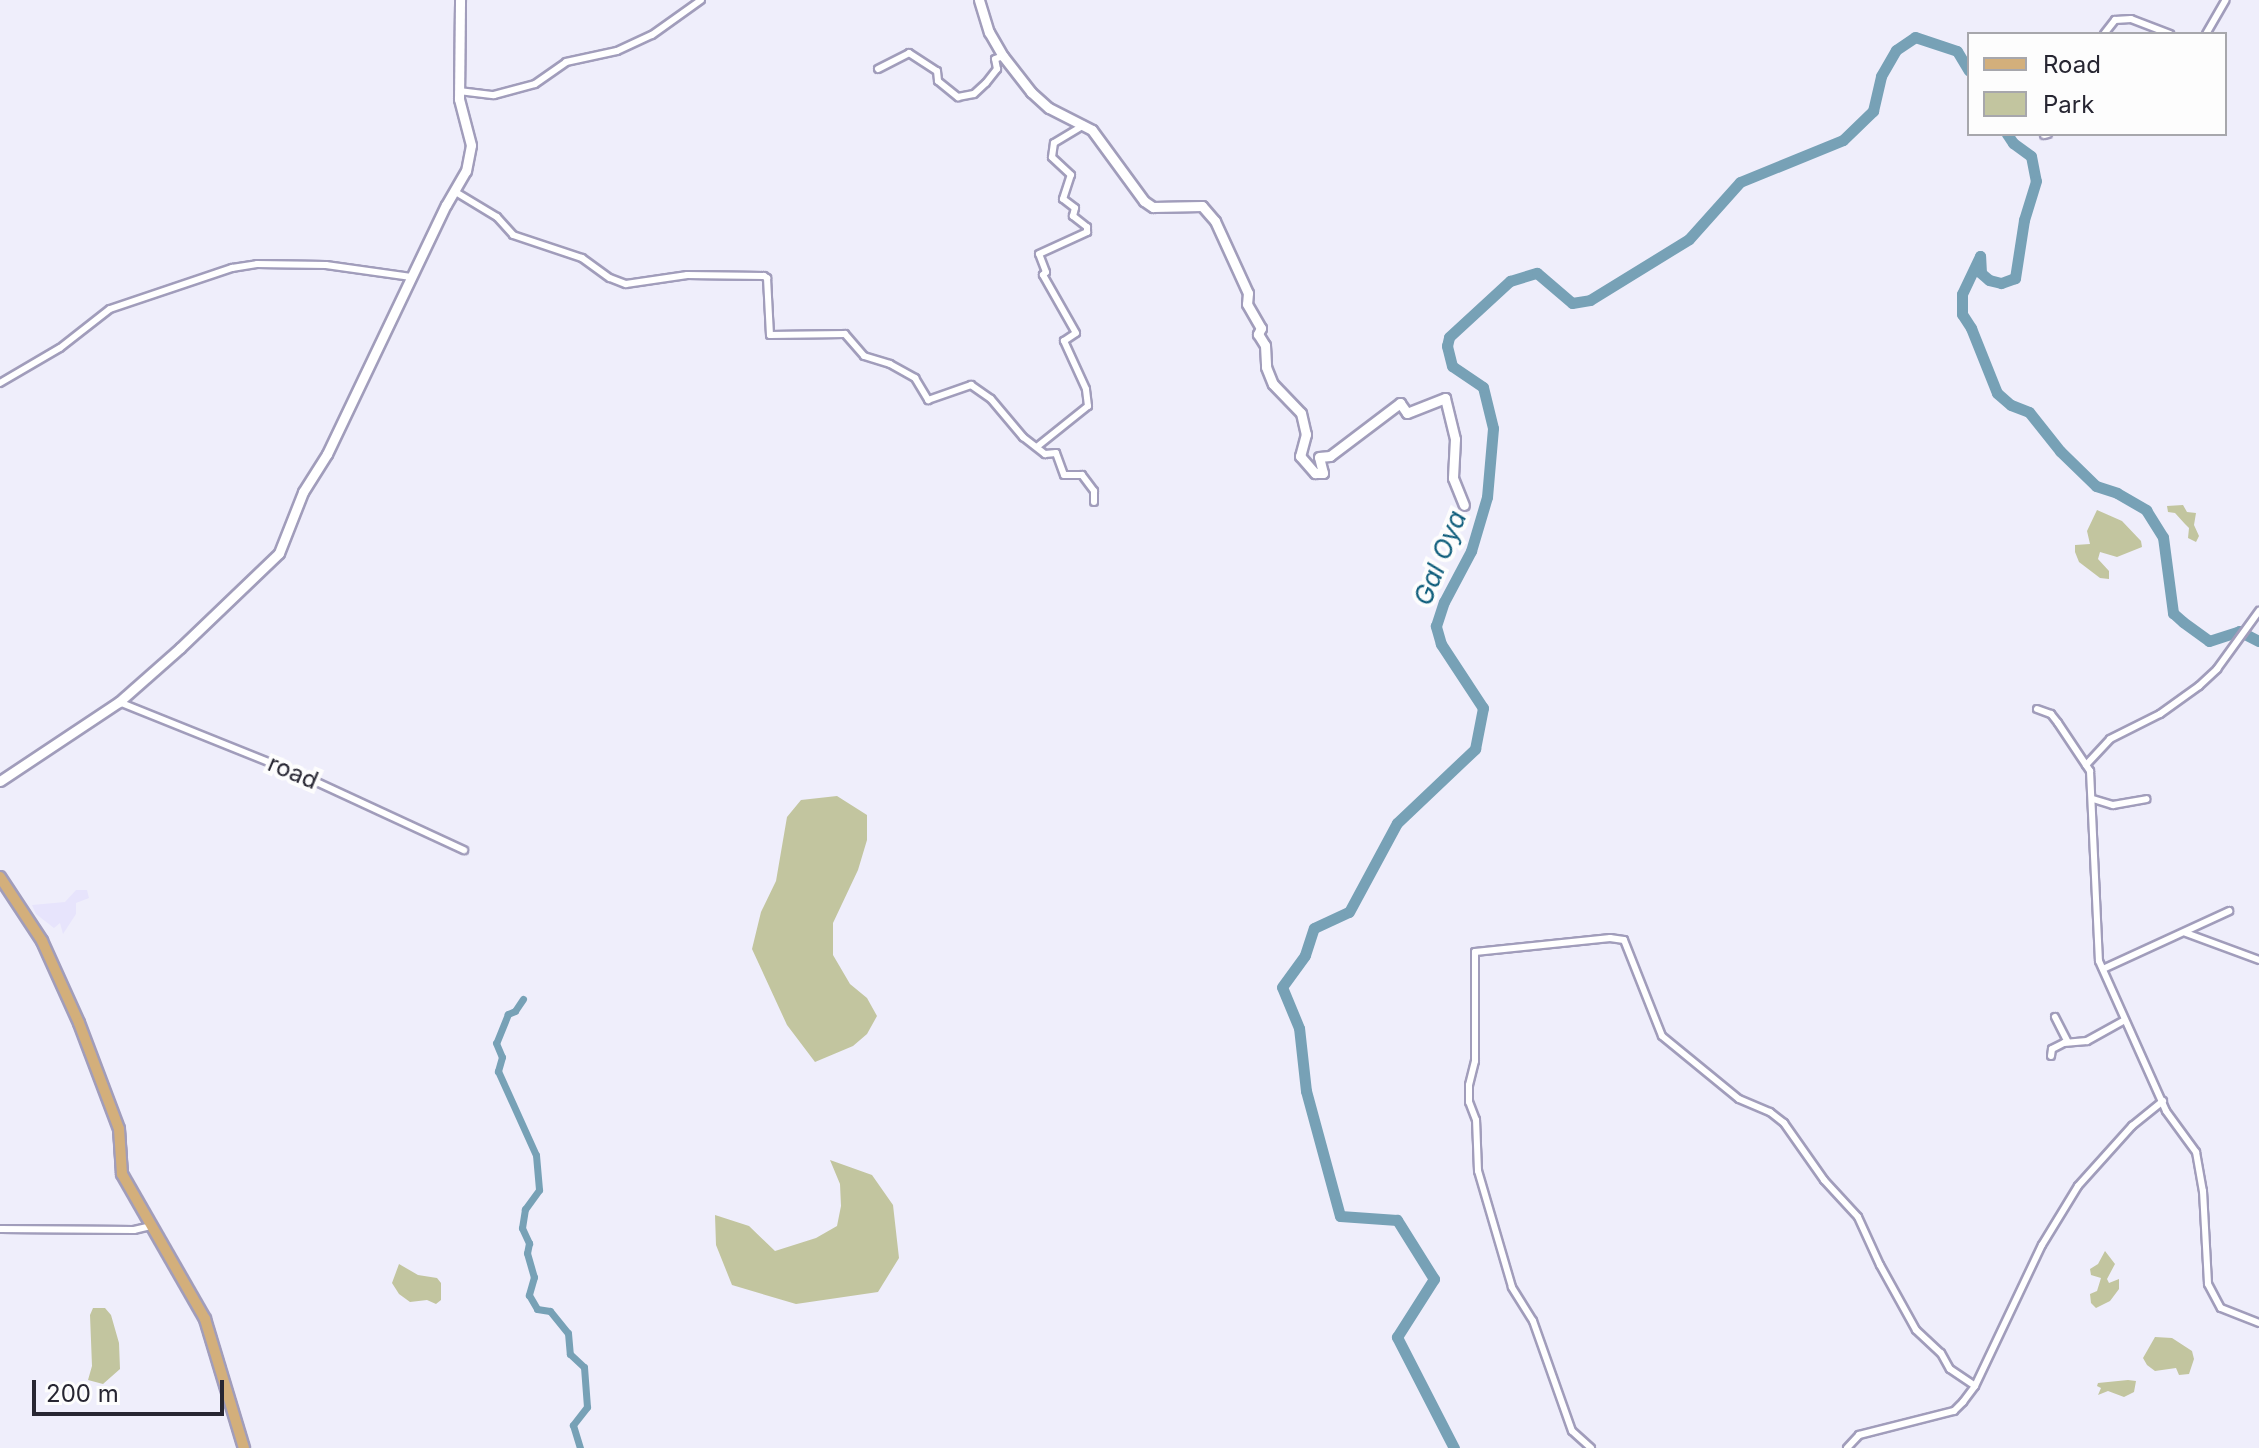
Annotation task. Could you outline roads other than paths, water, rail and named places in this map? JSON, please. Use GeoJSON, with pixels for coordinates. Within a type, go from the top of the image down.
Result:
{"type":"FeatureCollection","features":[{"type":"Feature","properties":{"kind":"main road"},"geometry":{"type":"LineString","coordinates":[[0,781],[119,702],[279,553],[303,492],[327,454],[411,277],[466,171],[471,145],[459,91],[460,0]]}},
{"type":"Feature","properties":{"kind":"main road"},"geometry":{"type":"LineString","coordinates":[[979,0],[989,32],[1003,56],[1049,108],[1092,130],[1144,201],[1153,207],[1202,206],[1215,221],[1248,293],[1247,304],[1261,328],[1258,334],[1265,345],[1266,367],[1273,384],[1301,413],[1306,434],[1300,456],[1315,473],[1323,473],[1319,457],[1330,456],[1400,403],[1407,413],[1445,398],[1455,439],[1453,478],[1464,505]]}},
{"type":"Feature","properties":{"kind":"main road"},"geometry":{"type":"LineString","coordinates":[[0,877],[42,941],[68,998],[119,1129],[122,1174],[205,1319],[244,1448]]}},
{"type":"Feature","properties":{"kind":"street"},"geometry":{"type":"LineString","coordinates":[[459,91],[494,95],[535,84],[566,62],[617,51],[652,35],[701,0]]}},
{"type":"Feature","properties":{"kind":"street"},"geometry":{"type":"LineString","coordinates":[[2207,32],[2226,0]]}},
{"type":"Feature","properties":{"kind":"street"},"geometry":{"type":"LineString","coordinates":[[2106,32],[2115,20],[2131,19],[2165,32]]}},
{"type":"Feature","properties":{"kind":"street"},"geometry":{"type":"LineString","coordinates":[[878,69],[909,53],[937,71],[938,81],[958,97],[980,88],[997,69],[995,59],[1003,56]]}},
{"type":"Feature","properties":{"kind":"street"},"geometry":{"type":"LineString","coordinates":[[1038,446],[1088,406],[1086,389],[1064,341],[1076,333],[1043,275],[1046,272],[1039,254],[1087,232],[1087,227],[1073,216],[1075,208],[1063,199],[1071,175],[1052,157],[1054,143],[1084,125]]}},
{"type":"Feature","properties":{"kind":"street"},"geometry":{"type":"LineString","coordinates":[[454,191],[497,217],[513,235],[582,258],[610,278],[626,284],[687,275],[764,276],[767,278],[770,335],[845,334],[864,356],[890,364],[915,378],[928,400],[971,385],[991,399],[1023,437],[1045,454],[1056,453],[1064,475],[1082,475],[1094,491],[1094,502]]}},
{"type":"Feature","properties":{"kind":"street"},"geometry":{"type":"LineString","coordinates":[[0,383],[60,348],[110,309],[232,268],[257,264],[326,265],[411,277]]}},
{"type":"Feature","properties":{"kind":"street"},"geometry":{"type":"LineString","coordinates":[[2086,765],[2110,739],[2185,699],[2212,675],[2258,613]]}},
{"type":"Feature","properties":{"kind":"street","name":"road"},"geometry":{"type":"LineString","coordinates":[[119,702],[308,778],[464,850]]}},
{"type":"Feature","properties":{"kind":"street"},"geometry":{"type":"LineString","coordinates":[[2037,709],[2051,714],[2090,771],[2095,913],[2103,969],[2166,1111],[2192,1143],[2199,1160],[2206,1271],[2211,1292],[2221,1308],[2259,1323]]}},
{"type":"Feature","properties":{"kind":"street"},"geometry":{"type":"LineString","coordinates":[[2093,799],[2113,805],[2146,799]]}},
{"type":"Feature","properties":{"kind":"street"},"geometry":{"type":"LineString","coordinates":[[2103,969],[2229,911]]}},
{"type":"Feature","properties":{"kind":"street"},"geometry":{"type":"LineString","coordinates":[[2186,933],[2259,960]]}},
{"type":"Feature","properties":{"kind":"street"},"geometry":{"type":"LineString","coordinates":[[1591,1448],[1572,1431],[1533,1321],[1512,1287],[1478,1171],[1476,1120],[1469,1102],[1469,1085],[1475,1061],[1475,952],[1610,938],[1624,940],[1662,1036],[1739,1099],[1770,1112],[1784,1123],[1824,1180],[1858,1217],[1916,1330],[1941,1353],[1950,1369],[1975,1386]]}},
{"type":"Feature","properties":{"kind":"street"},"geometry":{"type":"LineString","coordinates":[[2055,1017],[2068,1042]]}},
{"type":"Feature","properties":{"kind":"street"},"geometry":{"type":"LineString","coordinates":[[2051,1056],[2052,1049],[2068,1042],[2087,1041],[2125,1020]]}},
{"type":"Feature","properties":{"kind":"street"},"geometry":{"type":"LineString","coordinates":[[1847,1448],[1859,1435],[1954,1411],[1975,1386],[2042,1245],[2078,1186],[2132,1126],[2163,1101]]}},
{"type":"Feature","properties":{"kind":"street"},"geometry":{"type":"LineString","coordinates":[[0,1229],[134,1230],[153,1225]]}},
{"type":"Feature","properties":{"kind":"waterway","name":"Gal Oya"},"geometry":{"type":"LineString","coordinates":[[1454,1448],[1397,1337],[1434,1279],[1397,1220],[1340,1216],[1306,1091],[1299,1028],[1282,987],[1305,955],[1314,928],[1349,912],[1397,823],[1475,749],[1483,708],[1441,644],[1436,626],[1444,602],[1471,551],[1487,497],[1493,428],[1483,387],[1452,366],[1447,346],[1449,337],[1510,281],[1537,273],[1572,303],[1590,300],[1689,239],[1740,182],[1843,140],[1873,111],[1881,76],[1896,50],[1915,37],[1957,51],[1967,68]]}},
{"type":"Feature","properties":{"kind":"waterway","name":"Gal Oya"},"geometry":{"type":"LineString","coordinates":[[2008,136],[2031,156],[2036,181],[2024,220],[2015,278],[2001,283],[1989,280],[1981,273],[1980,256],[1962,294],[1962,314],[1971,328],[1997,393],[2011,405],[2029,412],[2060,451],[2096,486],[2117,493],[2146,510],[2163,537],[2173,613],[2209,641],[2239,631],[2259,641]]}},
{"type":"Feature","properties":{"kind":"waterway"},"geometry":{"type":"LineString","coordinates":[[523,999],[515,1011],[508,1014],[496,1043],[502,1057],[498,1071],[536,1155],[539,1190],[525,1209],[522,1228],[529,1243],[527,1253],[534,1277],[529,1295],[537,1309],[550,1311],[568,1333],[570,1354],[584,1367],[587,1407],[573,1425],[580,1448]]}}]}
